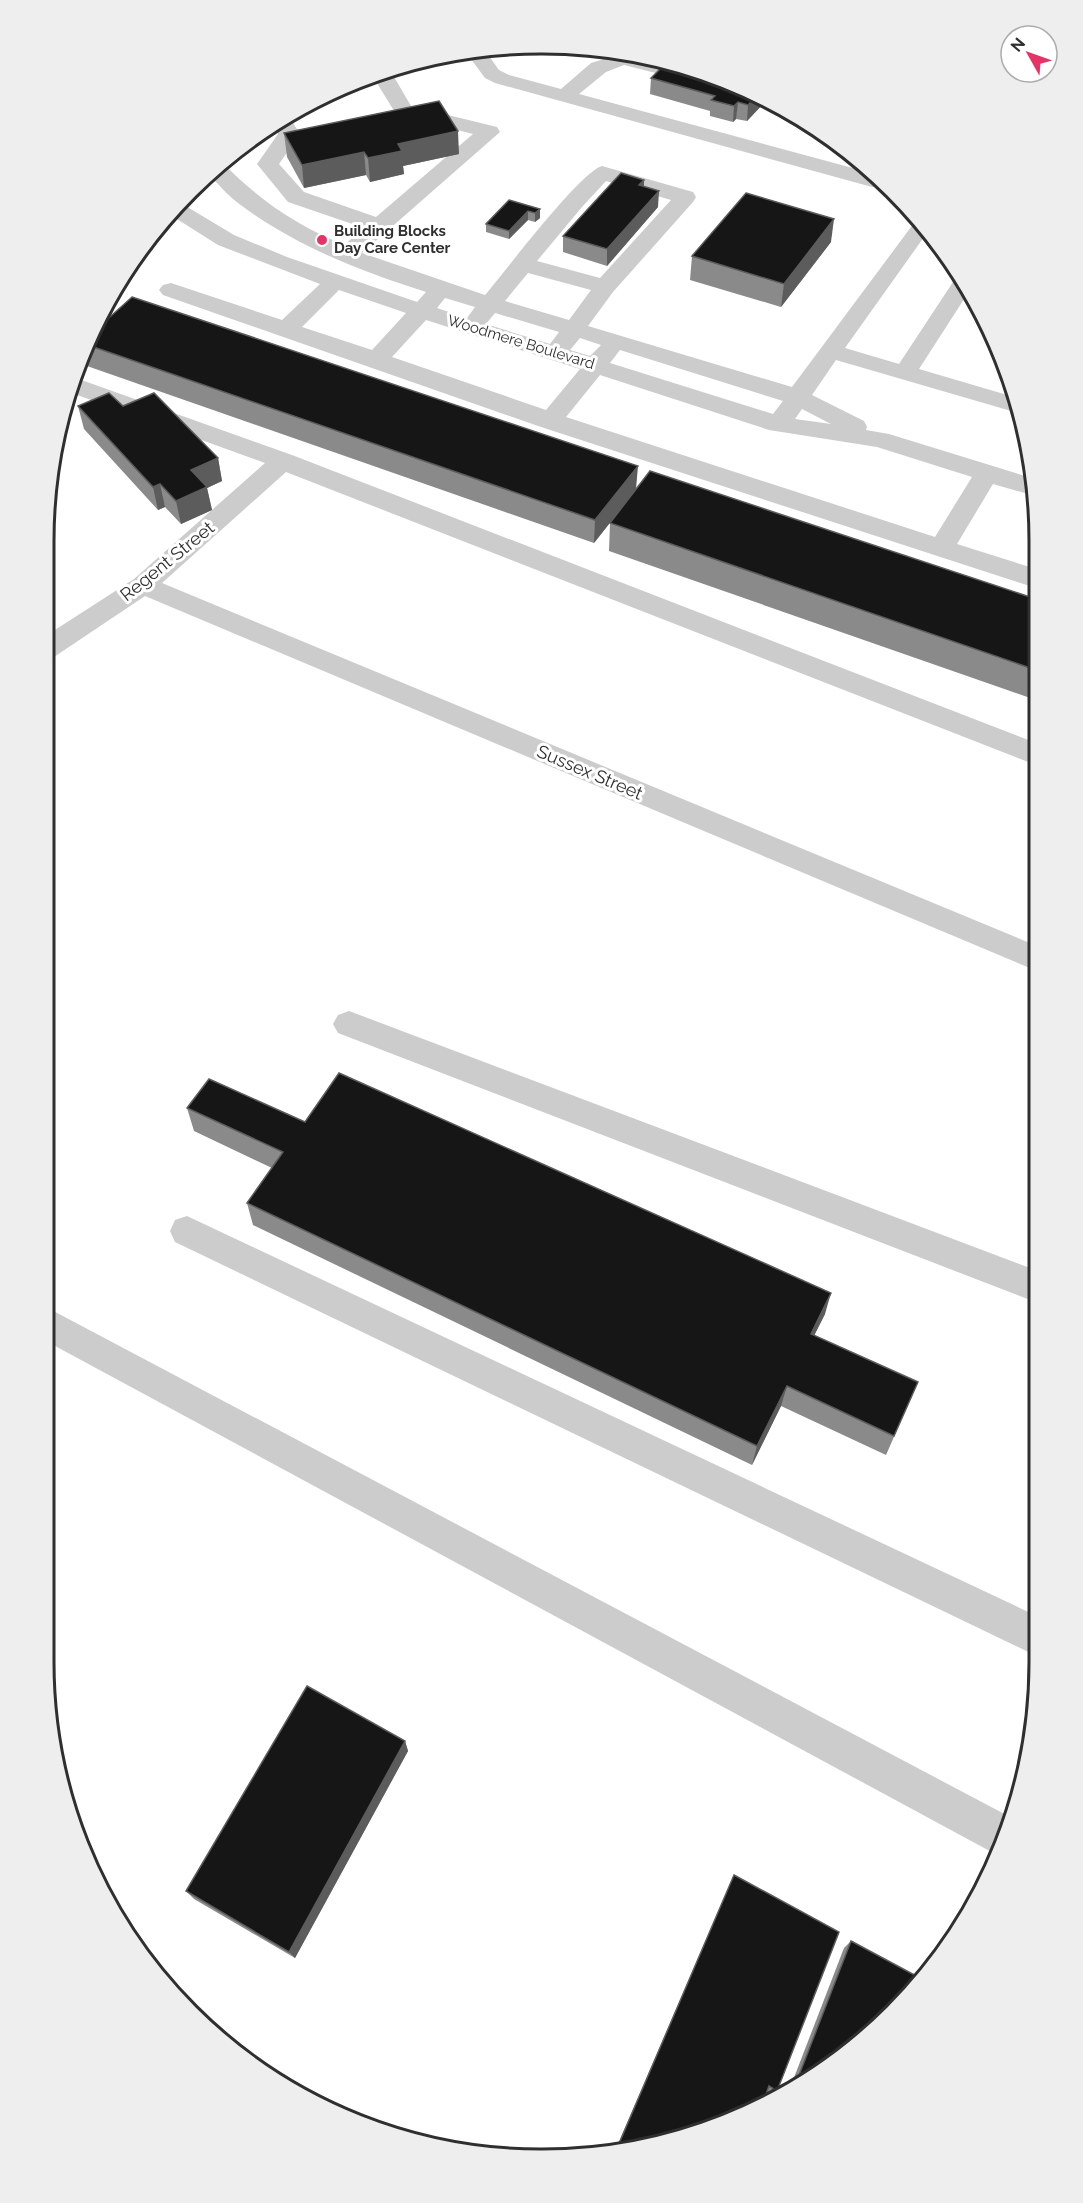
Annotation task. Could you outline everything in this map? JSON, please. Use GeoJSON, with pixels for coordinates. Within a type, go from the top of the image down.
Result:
{"type":"FeatureCollection","features":[{"type":"Feature","properties":{"kind":"street"},"geometry":{"type":"LineString","coordinates":[[481,58],[496,76],[865,177]]}},
{"type":"Feature","properties":{"kind":"street"},"geometry":{"type":"LineString","coordinates":[[565,96],[592,71],[618,60]]}},
{"type":"Feature","properties":{"kind":"street"},"geometry":{"type":"LineString","coordinates":[[386,80],[403,110]]}},
{"type":"Feature","properties":{"kind":"street"},"geometry":{"type":"LineString","coordinates":[[347,254],[489,132],[403,110],[380,114]]}},
{"type":"Feature","properties":{"kind":"street"},"geometry":{"type":"LineString","coordinates":[[285,127],[268,164],[296,197],[380,226]]}},
{"type":"Feature","properties":{"kind":"street"},"geometry":{"type":"LineString","coordinates":[[285,127],[312,129]]}},
{"type":"Feature","properties":{"kind":"street"},"geometry":{"type":"LineString","coordinates":[[472,326],[574,202],[602,173],[685,197],[605,287],[572,328],[557,353]]}},
{"type":"Feature","properties":{"kind":"street","name":"Woodmere Boulevard"},"geometry":{"type":"LineString","coordinates":[[221,174],[243,196],[270,215],[297,231],[347,254],[441,289],[797,397],[880,440]]}},
{"type":"Feature","properties":{"kind":"street","name":"Woodmere Boulevard"},"geometry":{"type":"LineString","coordinates":[[182,213],[226,240],[335,282],[422,311],[778,424],[880,440],[1026,485]]}},
{"type":"Feature","properties":{"kind":"street"},"geometry":{"type":"LineString","coordinates":[[778,424],[917,231]]}},
{"type":"Feature","properties":{"kind":"street"},"geometry":{"type":"LineString","coordinates":[[522,264],[605,287]]}},
{"type":"Feature","properties":{"kind":"street"},"geometry":{"type":"LineString","coordinates":[[286,329],[335,282]]}},
{"type":"Feature","properties":{"kind":"street"},"geometry":{"type":"LineString","coordinates":[[375,361],[441,289]]}},
{"type":"Feature","properties":{"kind":"street"},"geometry":{"type":"LineString","coordinates":[[171,290],[550,421],[1029,577]]}},
{"type":"Feature","properties":{"kind":"street"},"geometry":{"type":"LineString","coordinates":[[905,373],[959,290]]}},
{"type":"Feature","properties":{"kind":"street"},"geometry":{"type":"LineString","coordinates":[[550,421],[616,342]]}},
{"type":"Feature","properties":{"kind":"street"},"geometry":{"type":"LineString","coordinates":[[830,351],[1009,404]]}},
{"type":"Feature","properties":{"kind":"street"},"geometry":{"type":"LineString","coordinates":[[79,389],[283,461],[1029,751]]}},
{"type":"Feature","properties":{"kind":"street","name":"Regent Street"},"geometry":{"type":"LineString","coordinates":[[54,643],[143,585],[283,461]]}},
{"type":"Feature","properties":{"kind":"street"},"geometry":{"type":"LineString","coordinates":[[941,549],[987,473]]}},
{"type":"Feature","properties":{"kind":"street","name":"Sussex Street"},"geometry":{"type":"LineString","coordinates":[[143,585],[1029,956]]}},
{"type":"Feature","properties":{"kind":"street"},"geometry":{"type":"LineString","coordinates":[[349,1023],[1029,1284]]}},
{"type":"Feature","properties":{"kind":"street"},"geometry":{"type":"LineString","coordinates":[[187,1231],[1029,1631]]}},
{"type":"Feature","properties":{"kind":"street"},"geometry":{"type":"LineString","coordinates":[[54,1327],[997,1833]]}},
{"type":"Feature","properties":{"kind":"building"},"geometry":{"type":"Polygon","coordinates":[[[660,69],[698,80],[751,102],[748,105],[738,102],[734,106],[711,100],[715,96],[651,78],[660,69]]]}},
{"type":"Feature","properties":{"kind":"building"},"geometry":{"type":"Polygon","coordinates":[[[439,101],[458,131],[398,144],[402,151],[368,158],[364,152],[302,165],[284,133],[439,101]]]}},
{"type":"Feature","properties":{"kind":"building"},"geometry":{"type":"Polygon","coordinates":[[[621,173],[644,180],[639,185],[659,191],[607,249],[563,236],[621,173]]]}},
{"type":"Feature","properties":{"kind":"building"},"geometry":{"type":"Polygon","coordinates":[[[746,193],[834,219],[784,284],[692,256],[746,193]]]}},
{"type":"Feature","properties":{"kind":"building"},"geometry":{"type":"Polygon","coordinates":[[[509,200],[540,209],[535,213],[528,211],[509,231],[486,224],[509,200]]]}},
{"type":"Feature","properties":{"kind":"building"},"geometry":{"type":"Polygon","coordinates":[[[132,297],[638,466],[595,520],[94,347],[108,319],[132,297]]]}},
{"type":"Feature","properties":{"kind":"building"},"geometry":{"type":"Polygon","coordinates":[[[109,393],[123,406],[154,393],[218,458],[191,470],[207,487],[176,501],[160,484],[153,487],[78,406],[109,393]]]}},
{"type":"Feature","properties":{"kind":"building"},"geometry":{"type":"Polygon","coordinates":[[[650,471],[1029,597],[1029,668],[610,523],[650,471]]]}},
{"type":"Feature","properties":{"kind":"building"},"geometry":{"type":"Polygon","coordinates":[[[339,1073],[831,1293],[811,1334],[918,1382],[894,1436],[787,1386],[757,1446],[247,1203],[283,1152],[187,1108],[209,1079],[305,1122],[339,1073]]]}},
{"type":"Feature","properties":{"kind":"building"},"geometry":{"type":"Polygon","coordinates":[[[307,1686],[405,1741],[289,1952],[186,1891],[307,1686]]]}},
{"type":"Feature","properties":{"kind":"building"},"geometry":{"type":"Polygon","coordinates":[[[734,1875],[839,1932],[778,2088],[775,2090],[769,2086],[766,2094],[757,2099],[698,2123],[619,2143],[734,1875]]]}},
{"type":"Feature","properties":{"kind":"building"},"geometry":{"type":"Polygon","coordinates":[[[851,1941],[914,1975],[863,2028],[799,2075],[851,1941]]]}},
{"type":"Feature","properties":{"kind":"place","name":"Building Blocks Day Care Center"},"geometry":{"type":"Point","coordinates":[322,240]}}]}
